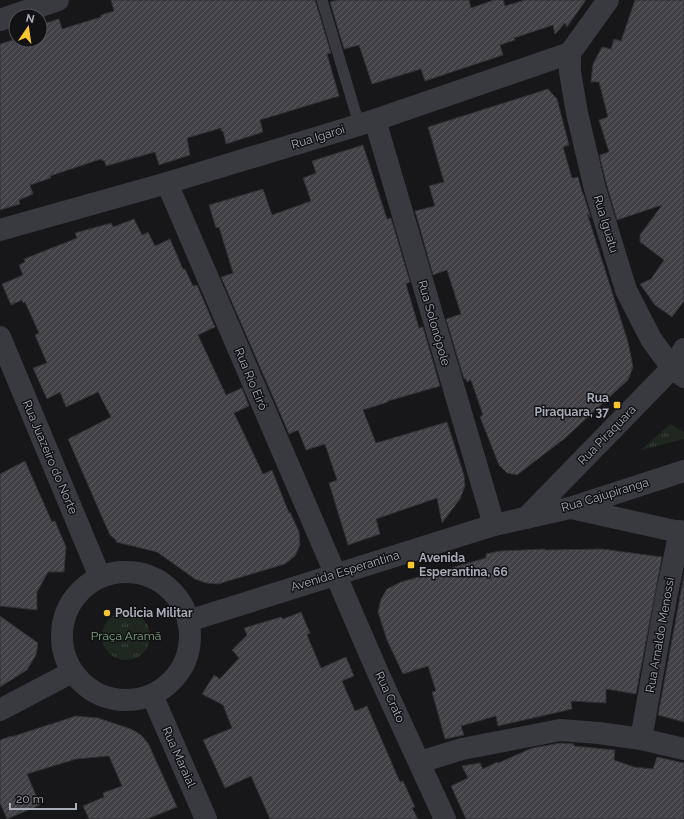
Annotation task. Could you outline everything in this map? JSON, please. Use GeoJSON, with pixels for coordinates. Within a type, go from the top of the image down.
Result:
{"type":"FeatureCollection","features":[{"type":"Feature","properties":{"kind":"street"},"geometry":{"type":"LineString","coordinates":[[0,20],[58,0]]}},
{"type":"Feature","properties":{"kind":"street"},"geometry":{"type":"LineString","coordinates":[[570,53],[608,0]]}},
{"type":"Feature","properties":{"kind":"street","name":"Rua Igaroi"},"geometry":{"type":"LineString","coordinates":[[0,230],[167,183],[367,122],[570,53]]}},
{"type":"Feature","properties":{"kind":"street","name":"Rua Iguatu"},"geometry":{"type":"LineString","coordinates":[[570,53],[570,72],[579,120],[595,189],[626,290],[651,339],[678,373]]}},
{"type":"Feature","properties":{"kind":"street","name":"Rua Solonópole"},"geometry":{"type":"LineString","coordinates":[[367,122],[494,525]]}},
{"type":"Feature","properties":{"kind":"street","name":"Rua Rio Eiró"},"geometry":{"type":"LineString","coordinates":[[167,183],[335,574]]}},
{"type":"Feature","properties":{"kind":"street","name":"Rua Juazeiro do Norte"},"geometry":{"type":"LineString","coordinates":[[0,337],[100,577]]}},
{"type":"Feature","properties":{"kind":"street","name":"Rua Piraquara"},"geometry":{"type":"LineString","coordinates":[[526,518],[678,373],[684,349]]}},
{"type":"Feature","properties":{"kind":"street","name":"Rua Cajupiranga"},"geometry":{"type":"LineString","coordinates":[[526,518],[570,508],[684,471]]}},
{"type":"Feature","properties":{"kind":"street"},"geometry":{"type":"LineString","coordinates":[[570,508],[682,532]]}},
{"type":"Feature","properties":{"kind":"street","name":"Avenida Esperantina"},"geometry":{"type":"LineString","coordinates":[[188,621],[494,525],[526,518]]}},
{"type":"Feature","properties":{"kind":"street","name":"Rua Arnaldo Menossi"},"geometry":{"type":"LineString","coordinates":[[641,739],[666,598],[682,532]]}},
{"type":"Feature","properties":{"kind":"street"},"geometry":{"type":"LineString","coordinates":[[122,572],[144,575],[164,584],[179,600],[188,621],[190,638],[187,656],[180,672],[167,685],[152,695],[135,700],[117,700],[100,695],[84,685],[72,672],[64,655],[62,637],[64,618],[72,601],[84,587],[100,577],[122,572]]}},
{"type":"Feature","properties":{"kind":"street","name":"Rua Crato"},"geometry":{"type":"LineString","coordinates":[[335,574],[378,673],[445,819]]}},
{"type":"Feature","properties":{"kind":"street"},"geometry":{"type":"LineString","coordinates":[[0,710],[72,672]]}},
{"type":"Feature","properties":{"kind":"street","name":"Rua Maraial"},"geometry":{"type":"LineString","coordinates":[[152,695],[206,819]]}},
{"type":"Feature","properties":{"kind":"street"},"geometry":{"type":"LineString","coordinates":[[420,762],[462,749],[560,730],[599,733],[641,739],[684,749]]}},
{"type":"Feature","properties":{"kind":"lane"},"geometry":{"type":"LineString","coordinates":[[322,0],[367,122]]}},
{"type":"Feature","properties":{"kind":"green space"},"geometry":{"type":"Polygon","coordinates":[[[670,424],[684,432],[684,439],[641,450],[670,424]]]}},
{"type":"Feature","properties":{"kind":"green space","name":"Praça Aramã"},"geometry":{"type":"Polygon","coordinates":[[[121,612],[131,612],[140,616],[146,622],[149,627],[149,645],[140,656],[131,660],[121,660],[112,656],[106,650],[102,641],[102,631],[106,622],[112,616],[121,612]]]}},
{"type":"Feature","properties":{"kind":"building"},"geometry":{"type":"Polygon","coordinates":[[[111,0],[315,0],[331,53],[327,54],[339,96],[260,120],[263,132],[226,144],[221,128],[187,138],[190,155],[159,165],[155,152],[106,166],[104,160],[102,161],[101,159],[50,176],[51,178],[30,185],[33,194],[19,200],[20,204],[0,210],[0,44],[8,42],[8,48],[48,48],[48,22],[59,19],[62,29],[101,17],[101,15],[114,11],[111,0]]]}},
{"type":"Feature","properties":{"kind":"building"},"geometry":{"type":"Polygon","coordinates":[[[338,0],[469,0],[471,8],[494,0],[503,0],[505,6],[525,0],[586,0],[567,27],[565,23],[555,34],[553,25],[514,38],[515,40],[500,45],[503,55],[425,81],[421,69],[372,84],[359,45],[344,49],[330,2],[338,0]]]}},
{"type":"Feature","properties":{"kind":"building"},"geometry":{"type":"Polygon","coordinates":[[[635,0],[684,0],[684,301],[672,317],[655,305],[640,284],[651,279],[664,260],[640,242],[640,235],[662,205],[617,220],[600,158],[600,155],[609,152],[599,120],[608,117],[599,82],[591,82],[593,64],[602,47],[611,49],[614,39],[621,41],[635,0]]]}},
{"type":"Feature","properties":{"kind":"building"},"geometry":{"type":"Polygon","coordinates":[[[548,89],[557,99],[569,145],[563,147],[572,178],[578,177],[591,218],[587,213],[628,342],[633,367],[628,380],[564,439],[517,475],[507,473],[499,465],[480,417],[483,415],[471,380],[467,382],[466,379],[464,379],[446,319],[461,314],[447,270],[433,275],[415,211],[435,206],[429,186],[444,182],[428,127],[548,89]]]}},
{"type":"Feature","properties":{"kind":"building"},"geometry":{"type":"Polygon","coordinates":[[[363,145],[387,219],[391,218],[410,282],[406,284],[419,328],[423,327],[440,386],[363,410],[376,443],[447,422],[464,475],[465,486],[460,499],[442,523],[437,498],[376,519],[380,534],[348,545],[329,483],[337,480],[325,444],[306,450],[298,430],[289,434],[221,277],[233,273],[219,227],[216,228],[209,205],[263,189],[272,215],[311,201],[303,178],[316,173],[312,161],[363,145]]]}},
{"type":"Feature","properties":{"kind":"building"},"geometry":{"type":"Polygon","coordinates":[[[134,219],[142,235],[148,232],[155,246],[170,239],[183,269],[185,269],[193,286],[197,285],[215,327],[198,335],[226,395],[242,388],[249,406],[234,413],[263,474],[272,470],[289,513],[290,512],[299,532],[300,545],[295,556],[285,564],[218,584],[206,583],[195,579],[157,552],[116,542],[116,540],[110,535],[68,439],[111,417],[98,392],[66,407],[60,392],[47,399],[33,368],[47,363],[35,335],[39,333],[25,302],[23,303],[22,300],[11,305],[2,284],[23,275],[19,265],[25,262],[24,259],[77,238],[75,233],[111,223],[113,227],[134,219]]]}},
{"type":"Feature","properties":{"kind":"building"},"geometry":{"type":"Polygon","coordinates":[[[25,461],[52,522],[55,521],[66,547],[64,572],[48,572],[37,592],[37,610],[0,606],[0,474],[25,461]]]}},
{"type":"Feature","properties":{"kind":"building"},"geometry":{"type":"Polygon","coordinates":[[[602,549],[662,557],[636,694],[606,689],[606,703],[571,701],[572,709],[498,726],[496,716],[461,726],[464,735],[445,739],[432,692],[436,691],[428,666],[403,674],[387,640],[378,612],[381,599],[387,589],[401,582],[486,558],[486,554],[500,551],[602,549]]]}},
{"type":"Feature","properties":{"kind":"building"},"geometry":{"type":"Polygon","coordinates":[[[684,575],[684,722],[658,715],[684,575]]]}},
{"type":"Feature","properties":{"kind":"building"},"geometry":{"type":"Polygon","coordinates":[[[301,612],[310,633],[307,635],[321,668],[346,657],[354,676],[342,681],[355,711],[367,706],[400,782],[403,781],[415,807],[412,808],[418,819],[270,819],[251,776],[225,788],[203,740],[232,728],[223,705],[202,694],[214,675],[220,679],[239,658],[232,650],[247,635],[244,628],[281,617],[283,619],[301,612]]]}},
{"type":"Feature","properties":{"kind":"building"},"geometry":{"type":"Polygon","coordinates":[[[0,616],[38,643],[36,655],[27,670],[0,687],[0,616]]]}},
{"type":"Feature","properties":{"kind":"building"},"geometry":{"type":"Polygon","coordinates":[[[76,716],[98,718],[131,729],[141,735],[148,743],[177,807],[147,819],[89,819],[83,806],[104,797],[103,793],[122,786],[109,756],[76,759],[27,774],[40,805],[7,819],[0,803],[0,740],[76,716]]]}},
{"type":"Feature","properties":{"kind":"building"},"geometry":{"type":"Polygon","coordinates":[[[561,743],[574,744],[574,746],[615,750],[614,760],[634,767],[653,769],[657,757],[684,763],[684,819],[466,819],[451,786],[468,778],[462,766],[480,763],[483,769],[532,748],[561,743]]]}},
{"type":"Feature","properties":{"kind":"place","name":"Rua Piraquara, 37"},"geometry":{"type":"Point","coordinates":[617,405]}},
{"type":"Feature","properties":{"kind":"place","name":"Avenida Esperantina, 66"},"geometry":{"type":"Point","coordinates":[411,565]}},
{"type":"Feature","properties":{"kind":"place","name":"Policia Militar"},"geometry":{"type":"Point","coordinates":[107,613]}}]}
